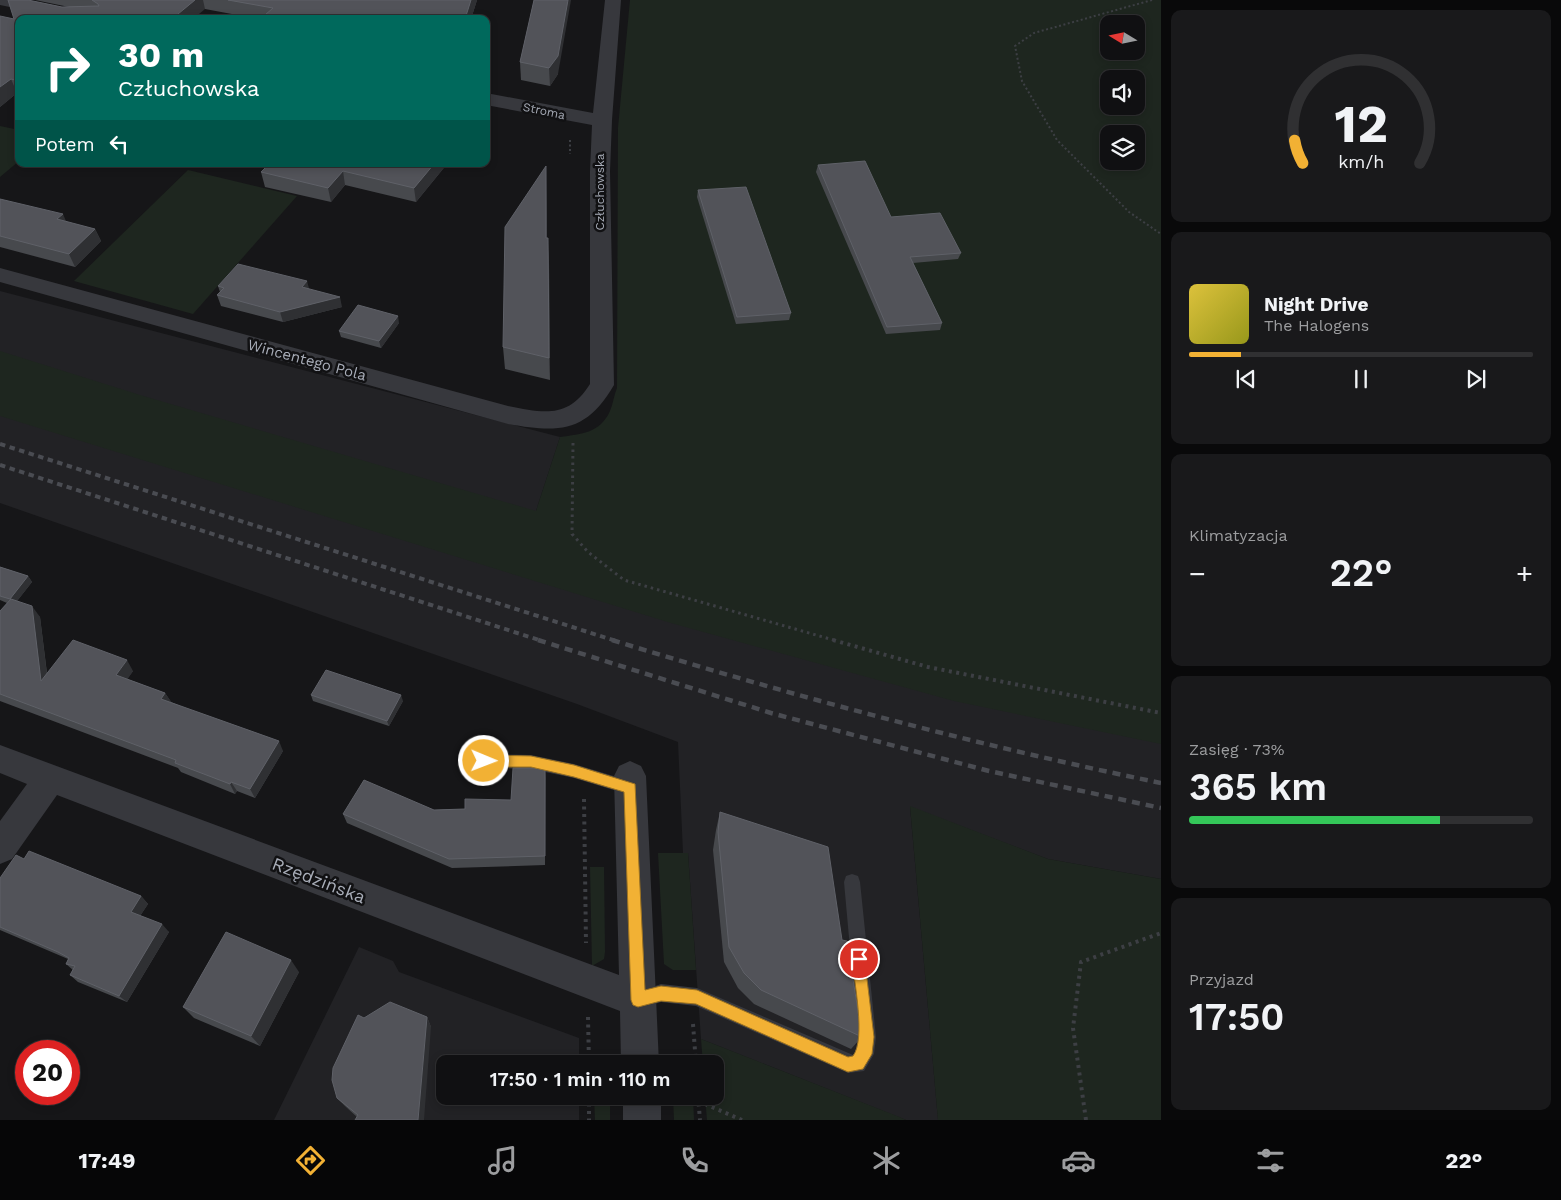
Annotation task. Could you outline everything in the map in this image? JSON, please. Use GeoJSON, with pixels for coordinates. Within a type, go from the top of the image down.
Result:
{"type":"FeatureCollection","features":[{"type":"Feature","properties":{"kind":"street"},"geometry":{"type":"LineString","coordinates":[[2,0],[75,15]]}},
{"type":"Feature","properties":{"kind":"street","name":"Człuchowska"},"geometry":{"type":"LineString","coordinates":[[572,417],[585,410],[602,385],[600,171],[602,120],[614,0]]}},
{"type":"Feature","properties":{"kind":"street","name":"Stroma"},"geometry":{"type":"LineString","coordinates":[[490,100],[574,117],[602,120]]}},
{"type":"Feature","properties":{"kind":"street","name":"Wincentego Pola"},"geometry":{"type":"LineString","coordinates":[[0,276],[508,415],[554,421],[572,417]]}},
{"type":"Feature","properties":{"kind":"street","name":"Rzędzińska"},"geometry":{"type":"LineString","coordinates":[[0,759],[638,1000]]}},
{"type":"Feature","properties":{"kind":"street"},"geometry":{"type":"LineString","coordinates":[[0,848],[50,778]]}},
{"type":"Feature","properties":{"kind":"street"},"geometry":{"type":"LineString","coordinates":[[630,782],[640,1055]]}},
{"type":"Feature","properties":{"kind":"street"},"geometry":{"type":"LineString","coordinates":[[642,1105],[642,1120]]}},
{"type":"Feature","properties":{"kind":"lane"},"geometry":{"type":"LineString","coordinates":[[484,761],[531,762],[630,782]]}},
{"type":"Feature","properties":{"kind":"lane"},"geometry":{"type":"LineString","coordinates":[[638,1000],[661,993],[697,997],[848,1064],[858,1064],[865,1054],[867,1037],[852,882]]}},
{"type":"Feature","properties":{"kind":"path"},"geometry":{"type":"LineString","coordinates":[[1152,0],[1034,33],[1015,46],[1022,81],[1057,140],[1128,212],[1161,234]]}},
{"type":"Feature","properties":{"kind":"path"},"geometry":{"type":"LineString","coordinates":[[570,137],[570,156]]}},
{"type":"Feature","properties":{"kind":"path"},"geometry":{"type":"LineString","coordinates":[[572,417],[572,534],[588,552],[624,580],[928,667],[1161,712]]}},
{"type":"Feature","properties":{"kind":"path"},"geometry":{"type":"LineString","coordinates":[[584,774],[583,851],[589,1055]]}},
{"type":"Feature","properties":{"kind":"path"},"geometry":{"type":"LineString","coordinates":[[1086,1120],[1074,1028],[1081,962],[1161,933]]}},
{"type":"Feature","properties":{"kind":"path"},"geometry":{"type":"LineString","coordinates":[[691,996],[695,1055]]}},
{"type":"Feature","properties":{"kind":"path"},"geometry":{"type":"LineString","coordinates":[[589,1105],[589,1120]]}},
{"type":"Feature","properties":{"kind":"path"},"geometry":{"type":"LineString","coordinates":[[699,1105],[700,1120]]}},
{"type":"Feature","properties":{"kind":"path"},"geometry":{"type":"LineString","coordinates":[[711,1105],[742,1120]]}},
{"type":"Feature","properties":{"kind":"shaded area"},"geometry":{"type":"Polygon","coordinates":[[[630,0],[1161,0],[1161,744],[954,701],[671,623],[0,416],[0,351],[140,395],[536,511],[560,437],[590,431],[601,424],[610,411],[617,388],[618,128],[630,0]]]}},
{"type":"Feature","properties":{"kind":"shaded area"},"geometry":{"type":"Polygon","coordinates":[[[0,126],[15,129],[15,164],[0,177],[0,126]]]}},
{"type":"Feature","properties":{"kind":"shaded area"},"geometry":{"type":"Polygon","coordinates":[[[188,170],[297,196],[193,314],[74,281],[188,170]]]}},
{"type":"Feature","properties":{"kind":"shaded area"},"geometry":{"type":"Polygon","coordinates":[[[0,291],[560,437],[536,511],[1161,629],[1161,879],[1048,859],[910,807],[938,1120],[906,1120],[701,1039],[688,853],[683,853],[678,742],[577,704],[0,503],[0,291]]]}},
{"type":"Feature","properties":{"kind":"shaded area"},"geometry":{"type":"Polygon","coordinates":[[[910,806],[1048,859],[1161,879],[1161,1120],[938,1120],[910,806]]]}},
{"type":"Feature","properties":{"kind":"shaded area"},"geometry":{"type":"Polygon","coordinates":[[[658,853],[688,853],[696,970],[673,970],[664,964],[658,853]]]}},
{"type":"Feature","properties":{"kind":"shaded area"},"geometry":{"type":"Polygon","coordinates":[[[590,867],[604,867],[605,952],[604,959],[592,966],[590,867]]]}},
{"type":"Feature","properties":{"kind":"shaded area"},"geometry":{"type":"Polygon","coordinates":[[[359,947],[393,961],[399,972],[579,1038],[579,1055],[436,1055],[436,1105],[579,1105],[579,1120],[274,1120],[359,947]]]}},
{"type":"Feature","properties":{"kind":"shaded area"},"geometry":{"type":"Polygon","coordinates":[[[701,1039],[906,1120],[707,1120],[706,1105],[724,1105],[724,1055],[702,1055],[701,1039]]]}},
{"type":"Feature","properties":{"kind":"shaded area"},"geometry":{"type":"Polygon","coordinates":[[[594,1105],[610,1105],[610,1120],[595,1120],[594,1105]]]}},
{"type":"Feature","properties":{"kind":"shaded area"},"geometry":{"type":"Polygon","coordinates":[[[673,1105],[693,1105],[694,1120],[674,1120],[673,1105]]]}},
{"type":"Feature","properties":{"kind":"building"},"geometry":{"type":"Polygon","coordinates":[[[8,0],[28,0],[62,7],[99,6],[92,0],[195,0],[177,15],[15,15],[15,80],[11,79],[0,87],[0,16],[14,19],[8,0]]]}},
{"type":"Feature","properties":{"kind":"building"},"geometry":{"type":"Polygon","coordinates":[[[228,0],[471,0],[466,15],[265,15],[273,8],[228,0]]]}},
{"type":"Feature","properties":{"kind":"building"},"geometry":{"type":"Polygon","coordinates":[[[534,0],[568,0],[558,56],[549,68],[520,62],[534,0]]]}},
{"type":"Feature","properties":{"kind":"building"},"geometry":{"type":"Polygon","coordinates":[[[865,161],[891,217],[940,213],[961,253],[910,257],[942,323],[887,327],[818,165],[865,161]]]}},
{"type":"Feature","properties":{"kind":"building"},"geometry":{"type":"Polygon","coordinates":[[[546,166],[549,358],[503,347],[505,227],[546,166]]]}},
{"type":"Feature","properties":{"kind":"building"},"geometry":{"type":"Polygon","coordinates":[[[266,167],[432,167],[414,188],[343,171],[328,188],[261,172],[266,167]]]}},
{"type":"Feature","properties":{"kind":"building"},"geometry":{"type":"Polygon","coordinates":[[[746,187],[791,313],[737,317],[698,190],[746,187]]]}},
{"type":"Feature","properties":{"kind":"building"},"geometry":{"type":"Polygon","coordinates":[[[0,199],[63,214],[57,219],[95,229],[69,254],[0,236],[0,199]]]}},
{"type":"Feature","properties":{"kind":"building"},"geometry":{"type":"Polygon","coordinates":[[[238,264],[307,281],[302,287],[340,297],[280,312],[217,295],[224,288],[218,286],[238,264]]]}},
{"type":"Feature","properties":{"kind":"building"},"geometry":{"type":"Polygon","coordinates":[[[358,305],[398,316],[379,341],[339,331],[358,305]]]}},
{"type":"Feature","properties":{"kind":"building"},"geometry":{"type":"Polygon","coordinates":[[[0,567],[28,576],[10,599],[0,596],[0,567]]]}},
{"type":"Feature","properties":{"kind":"building"},"geometry":{"type":"Polygon","coordinates":[[[11,599],[32,606],[41,681],[73,640],[127,660],[116,675],[165,693],[161,699],[279,741],[250,789],[231,782],[230,784],[175,763],[176,760],[0,694],[0,611],[11,599]]]}},
{"type":"Feature","properties":{"kind":"building"},"geometry":{"type":"Polygon","coordinates":[[[326,670],[401,695],[387,721],[311,695],[326,670]]]}},
{"type":"Feature","properties":{"kind":"building"},"geometry":{"type":"Polygon","coordinates":[[[513,768],[545,768],[545,856],[449,859],[343,814],[364,780],[434,810],[465,809],[465,799],[511,800],[513,768]]]}},
{"type":"Feature","properties":{"kind":"building"},"geometry":{"type":"Polygon","coordinates":[[[720,812],[828,847],[842,940],[847,941],[862,1037],[761,990],[744,973],[729,947],[718,832],[720,812]]]}},
{"type":"Feature","properties":{"kind":"building"},"geometry":{"type":"Polygon","coordinates":[[[29,851],[141,896],[131,912],[162,924],[119,996],[70,975],[75,966],[66,964],[69,958],[0,927],[0,878],[16,855],[24,859],[29,851]]]}},
{"type":"Feature","properties":{"kind":"building"},"geometry":{"type":"Polygon","coordinates":[[[226,932],[291,960],[251,1036],[183,1007],[226,932]]]}},
{"type":"Feature","properties":{"kind":"building"},"geometry":{"type":"Polygon","coordinates":[[[390,1002],[427,1017],[418,1120],[355,1120],[358,1115],[337,1098],[332,1080],[333,1068],[358,1015],[364,1018],[390,1002]]]}},
{"type":"Feature","properties":{"kind":"railway"},"geometry":{"type":"LineString","coordinates":[[0,444],[616,641]]}},
{"type":"Feature","properties":{"kind":"railway"},"geometry":{"type":"LineString","coordinates":[[0,465],[542,641]]}},
{"type":"Feature","properties":{"kind":"railway"},"geometry":{"type":"LineString","coordinates":[[538,640],[771,713],[989,771],[1161,808]]}},
{"type":"Feature","properties":{"kind":"railway"},"geometry":{"type":"LineString","coordinates":[[612,640],[748,681],[953,736],[1161,783]]}},
{"type":"Feature","properties":{"kind":"route"},"geometry":{"type":"LineString","coordinates":[[484,761],[531,762],[574,771],[630,788],[638,1000],[661,993],[697,997],[848,1064],[858,1064],[865,1054],[867,1037],[859,959]]}}]}
